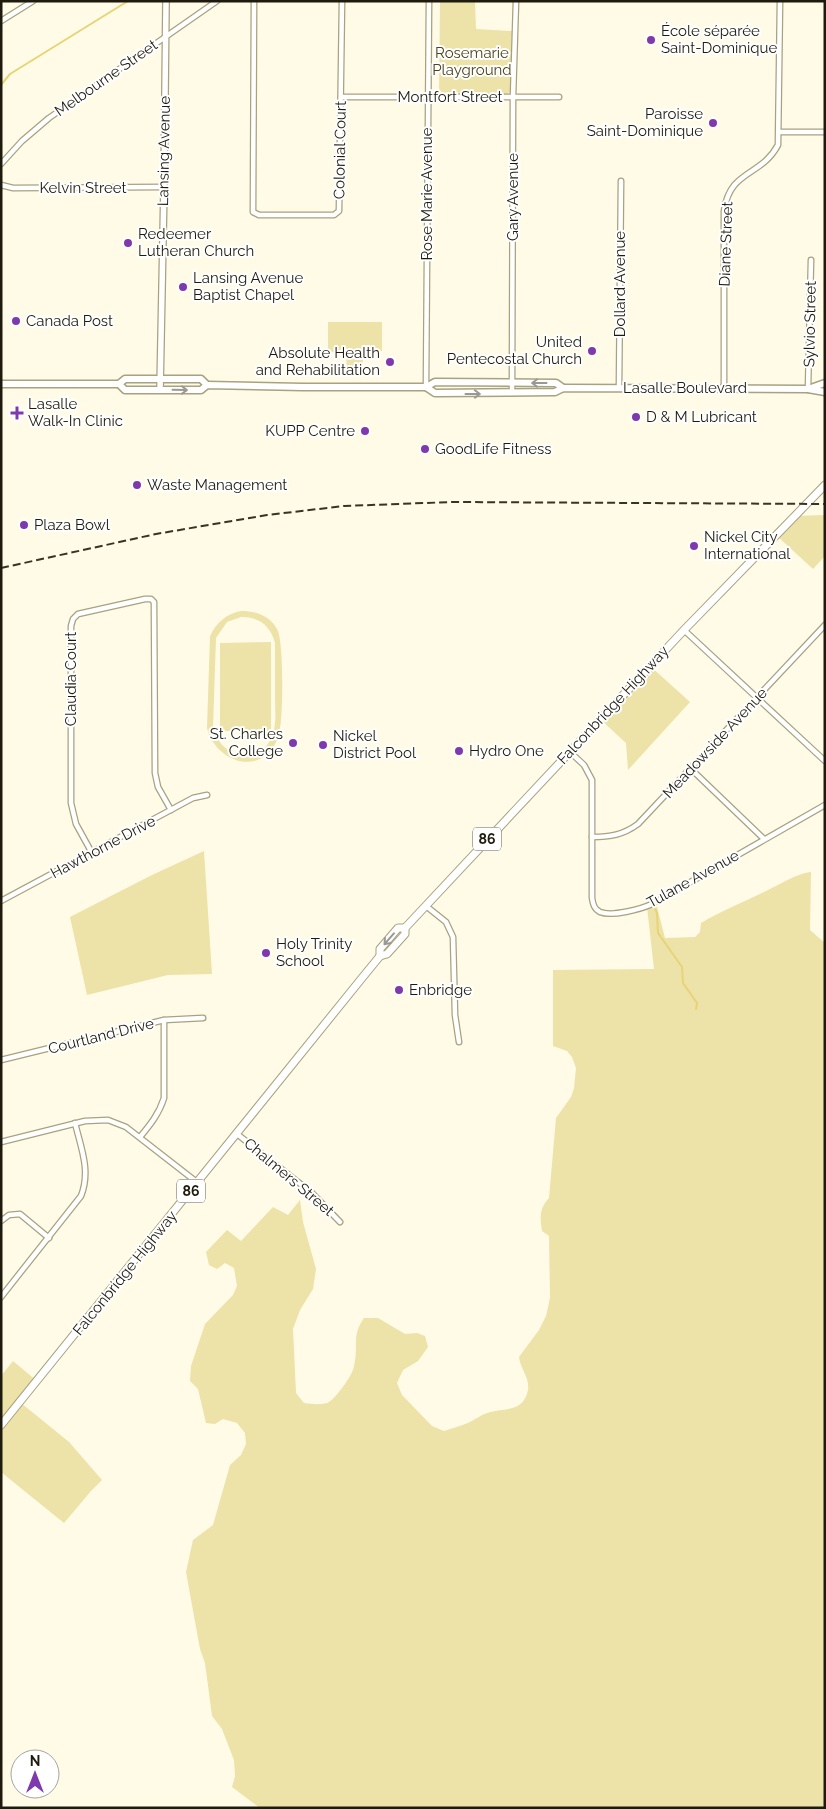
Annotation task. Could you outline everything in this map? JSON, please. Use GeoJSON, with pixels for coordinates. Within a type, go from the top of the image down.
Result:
{"type":"FeatureCollection","features":[{"type":"Feature","properties":{"kind":"main road","name":"Lasalle Boulevard"},"geometry":{"type":"LineString","coordinates":[[1,384],[119,384],[125,379],[160,378],[201,379],[207,385]]}},
{"type":"Feature","properties":{"kind":"main road","name":"Lasalle Boulevard"},"geometry":{"type":"LineString","coordinates":[[119,384],[125,390],[201,390],[207,385],[426,387],[435,382],[556,383],[563,388]]}},
{"type":"Feature","properties":{"kind":"main road","name":"Lasalle Boulevard"},"geometry":{"type":"LineString","coordinates":[[808,388],[825,383]]}},
{"type":"Feature","properties":{"kind":"main road","name":"Lasalle Boulevard"},"geometry":{"type":"LineString","coordinates":[[426,387],[436,393],[555,392],[563,388],[808,388],[825,392]]}},
{"type":"Feature","properties":{"kind":"main road","name":"Falconbridge Highway"},"geometry":{"type":"LineString","coordinates":[[1,1425],[380,956],[380,949],[398,928],[405,928],[684,630],[825,485]]}},
{"type":"Feature","properties":{"kind":"street"},"geometry":{"type":"LineString","coordinates":[[1,21],[33,1]]}},
{"type":"Feature","properties":{"kind":"street","name":"Lansing Avenue"},"geometry":{"type":"LineString","coordinates":[[160,390],[166,1]]}},
{"type":"Feature","properties":{"kind":"street","name":"Melbourne Street"},"geometry":{"type":"LineString","coordinates":[[1,164],[22,141],[50,118],[218,1]]}},
{"type":"Feature","properties":{"kind":"street","name":"Colonial Court"},"geometry":{"type":"LineString","coordinates":[[254,1],[253,212],[260,215],[334,215],[339,211],[342,1]]}},
{"type":"Feature","properties":{"kind":"street","name":"Rose Marie Avenue"},"geometry":{"type":"LineString","coordinates":[[426,387],[429,1]]}},
{"type":"Feature","properties":{"kind":"street","name":"Gary Avenue"},"geometry":{"type":"LineString","coordinates":[[512,393],[513,97],[516,1]]}},
{"type":"Feature","properties":{"kind":"street","name":"Diane Street"},"geometry":{"type":"LineString","coordinates":[[724,389],[724,211],[726,198],[731,188],[742,177],[773,155],[778,145],[780,1]]}},
{"type":"Feature","properties":{"kind":"street","name":"Montfort Street"},"geometry":{"type":"LineString","coordinates":[[341,97],[559,97]]}},
{"type":"Feature","properties":{"kind":"street"},"geometry":{"type":"LineString","coordinates":[[779,132],[825,132]]}},
{"type":"Feature","properties":{"kind":"street","name":"Dollard Avenue"},"geometry":{"type":"LineString","coordinates":[[620,388],[621,180]]}},
{"type":"Feature","properties":{"kind":"street","name":"Kelvin Street"},"geometry":{"type":"LineString","coordinates":[[1,185],[13,188],[164,187]]}},
{"type":"Feature","properties":{"kind":"street","name":"Sylvio Street"},"geometry":{"type":"LineString","coordinates":[[808,388],[811,260]]}},
{"type":"Feature","properties":{"kind":"street","name":"Claudia Court"},"geometry":{"type":"LineString","coordinates":[[92,853],[76,824],[71,803],[71,626],[73,619],[78,614],[145,599],[151,599],[154,602],[155,773],[158,787],[171,810]]}},
{"type":"Feature","properties":{"kind":"street","name":"Meadowside Avenue"},"geometry":{"type":"LineString","coordinates":[[592,837],[616,835],[633,828],[647,816],[825,625]]}},
{"type":"Feature","properties":{"kind":"street"},"geometry":{"type":"LineString","coordinates":[[684,630],[825,761]]}},
{"type":"Feature","properties":{"kind":"street","name":"Tulane Avenue"},"geometry":{"type":"LineString","coordinates":[[570,752],[584,765],[592,780],[593,904],[598,911],[607,913],[638,909],[652,904],[825,804]]}},
{"type":"Feature","properties":{"kind":"street"},"geometry":{"type":"LineString","coordinates":[[691,769],[764,839]]}},
{"type":"Feature","properties":{"kind":"street","name":"Hawthorne Drive"},"geometry":{"type":"LineString","coordinates":[[1,901],[193,798],[206,795]]}},
{"type":"Feature","properties":{"kind":"street"},"geometry":{"type":"LineString","coordinates":[[426,906],[446,922],[453,937],[455,1015],[458,1042]]}},
{"type":"Feature","properties":{"kind":"street","name":"Courtland Drive"},"geometry":{"type":"LineString","coordinates":[[1,1060],[164,1020],[203,1018]]}},
{"type":"Feature","properties":{"kind":"street"},"geometry":{"type":"LineString","coordinates":[[140,1137],[154,1120],[164,1098],[164,1020]]}},
{"type":"Feature","properties":{"kind":"street"},"geometry":{"type":"LineString","coordinates":[[1,1142],[75,1123],[97,1119],[108,1120],[126,1127],[198,1183]]}},
{"type":"Feature","properties":{"kind":"street"},"geometry":{"type":"LineString","coordinates":[[1,1297],[76,1205],[81,1196],[85,1185],[86,1168],[75,1123]]}},
{"type":"Feature","properties":{"kind":"street","name":"Chalmers Street"},"geometry":{"type":"LineString","coordinates":[[237,1134],[312,1193],[340,1222]]}},
{"type":"Feature","properties":{"kind":"street"},"geometry":{"type":"LineString","coordinates":[[1,1221],[9,1214],[20,1214],[49,1238]]}},
{"type":"Feature","properties":{"kind":"green space","name":"Rosemarie Playground"},"geometry":{"type":"Polygon","coordinates":[[[440,1],[475,1],[476,29],[512,31],[510,92],[505,95],[439,95],[440,1]]]}},
{"type":"Feature","properties":{"kind":"green space"},"geometry":{"type":"Polygon","coordinates":[[[328,322],[382,322],[382,351],[363,351],[363,376],[347,376],[346,352],[328,352],[328,322]]]}},
{"type":"Feature","properties":{"kind":"green space"},"geometry":{"type":"Polygon","coordinates":[[[825,515],[825,556],[813,569],[776,535],[795,516],[825,515]]]}},
{"type":"Feature","properties":{"kind":"green space"},"geometry":{"type":"Polygon","coordinates":[[[241,611],[256,613],[266,617],[274,624],[279,636],[282,661],[282,708],[277,740],[266,755],[246,762],[226,755],[211,739],[207,728],[210,636],[222,619],[241,611]],[[247,617],[227,622],[216,638],[213,727],[216,736],[225,748],[233,753],[244,756],[249,756],[263,749],[270,741],[275,727],[275,643],[270,631],[263,623],[247,617]]]}},
{"type":"Feature","properties":{"kind":"green space"},"geometry":{"type":"Polygon","coordinates":[[[271,642],[271,731],[220,731],[220,643],[271,642]]]}},
{"type":"Feature","properties":{"kind":"green space"},"geometry":{"type":"Polygon","coordinates":[[[650,666],[690,702],[628,770],[626,743],[600,719],[650,666]]]}},
{"type":"Feature","properties":{"kind":"green space"},"geometry":{"type":"Polygon","coordinates":[[[204,851],[212,974],[168,975],[87,995],[70,917],[204,851]]]}},
{"type":"Feature","properties":{"kind":"green space"},"geometry":{"type":"Polygon","coordinates":[[[811,872],[810,930],[825,943],[825,1808],[260,1808],[232,1787],[235,1776],[234,1760],[222,1729],[212,1716],[205,1663],[200,1649],[186,1572],[193,1540],[213,1525],[230,1465],[241,1455],[246,1444],[245,1433],[237,1423],[223,1419],[215,1424],[206,1423],[198,1389],[190,1381],[191,1366],[205,1324],[233,1295],[237,1286],[234,1268],[225,1263],[217,1269],[209,1265],[206,1252],[227,1230],[241,1241],[273,1207],[288,1215],[300,1200],[303,1222],[316,1269],[313,1289],[300,1310],[293,1329],[296,1393],[304,1403],[327,1403],[339,1392],[353,1370],[356,1336],[360,1324],[364,1318],[378,1318],[405,1334],[417,1333],[425,1336],[428,1347],[418,1361],[403,1370],[397,1383],[402,1395],[432,1426],[444,1431],[467,1423],[487,1413],[512,1408],[522,1403],[528,1386],[519,1357],[539,1330],[546,1316],[550,1298],[549,1236],[542,1231],[541,1213],[543,1206],[549,1198],[556,1118],[571,1097],[576,1068],[572,1057],[567,1051],[553,1046],[553,970],[654,969],[647,907],[656,903],[665,938],[695,937],[700,932],[701,923],[709,918],[794,877],[811,872]]]}},
{"type":"Feature","properties":{"kind":"green space"},"geometry":{"type":"Polygon","coordinates":[[[13,1361],[38,1382],[21,1403],[69,1442],[102,1480],[64,1523],[1,1472],[1,1376],[13,1361]]]}},
{"type":"Feature","properties":{"kind":"waterway"},"geometry":{"type":"LineString","coordinates":[[1,85],[10,74],[128,1]]}},
{"type":"Feature","properties":{"kind":"waterway"},"geometry":{"type":"LineString","coordinates":[[654,907],[657,913],[658,933],[682,967],[683,983],[697,1003],[696,1009]]}},
{"type":"Feature","properties":{"kind":"railway"},"geometry":{"type":"LineString","coordinates":[[1,568],[156,534],[267,515],[344,506],[452,502],[825,504]]}},
{"type":"Feature","properties":{"kind":"place","name":"École séparée Saint-Dominique"},"geometry":{"type":"Point","coordinates":[651,40]}},
{"type":"Feature","properties":{"kind":"place","name":"Paroisse Saint-Dominique"},"geometry":{"type":"Point","coordinates":[713,123]}},
{"type":"Feature","properties":{"kind":"place","name":"Redeemer Lutheran Church"},"geometry":{"type":"Point","coordinates":[128,243]}},
{"type":"Feature","properties":{"kind":"place","name":"Lansing Avenue Baptist Chapel"},"geometry":{"type":"Point","coordinates":[183,287]}},
{"type":"Feature","properties":{"kind":"place","name":"Canada Post"},"geometry":{"type":"Point","coordinates":[16,321]}},
{"type":"Feature","properties":{"kind":"place","name":"United Pentecostal Church"},"geometry":{"type":"Point","coordinates":[592,351]}},
{"type":"Feature","properties":{"kind":"place","name":"Absolute Health and Rehabilitation"},"geometry":{"type":"Point","coordinates":[390,362]}},
{"type":"Feature","properties":{"kind":"place","name":"Lasalle Walk-In Clinic"},"geometry":{"type":"Point","coordinates":[17,413]}},
{"type":"Feature","properties":{"kind":"place","name":"D & M Lubricant"},"geometry":{"type":"Point","coordinates":[636,417]}},
{"type":"Feature","properties":{"kind":"place","name":"KUPP Centre"},"geometry":{"type":"Point","coordinates":[365,431]}},
{"type":"Feature","properties":{"kind":"place","name":"GoodLife Fitness"},"geometry":{"type":"Point","coordinates":[425,449]}},
{"type":"Feature","properties":{"kind":"place","name":"Waste Management"},"geometry":{"type":"Point","coordinates":[137,485]}},
{"type":"Feature","properties":{"kind":"place","name":"Plaza Bowl"},"geometry":{"type":"Point","coordinates":[24,525]}},
{"type":"Feature","properties":{"kind":"place","name":"Nickel City International"},"geometry":{"type":"Point","coordinates":[694,546]}},
{"type":"Feature","properties":{"kind":"place","name":"St. Charles College"},"geometry":{"type":"Point","coordinates":[293,743]}},
{"type":"Feature","properties":{"kind":"place","name":"Nickel District Pool"},"geometry":{"type":"Point","coordinates":[323,745]}},
{"type":"Feature","properties":{"kind":"place","name":"Hydro One"},"geometry":{"type":"Point","coordinates":[459,751]}},
{"type":"Feature","properties":{"kind":"place","name":"Holy Trinity School"},"geometry":{"type":"Point","coordinates":[266,953]}},
{"type":"Feature","properties":{"kind":"place","name":"Enbridge"},"geometry":{"type":"Point","coordinates":[399,990]}}]}
